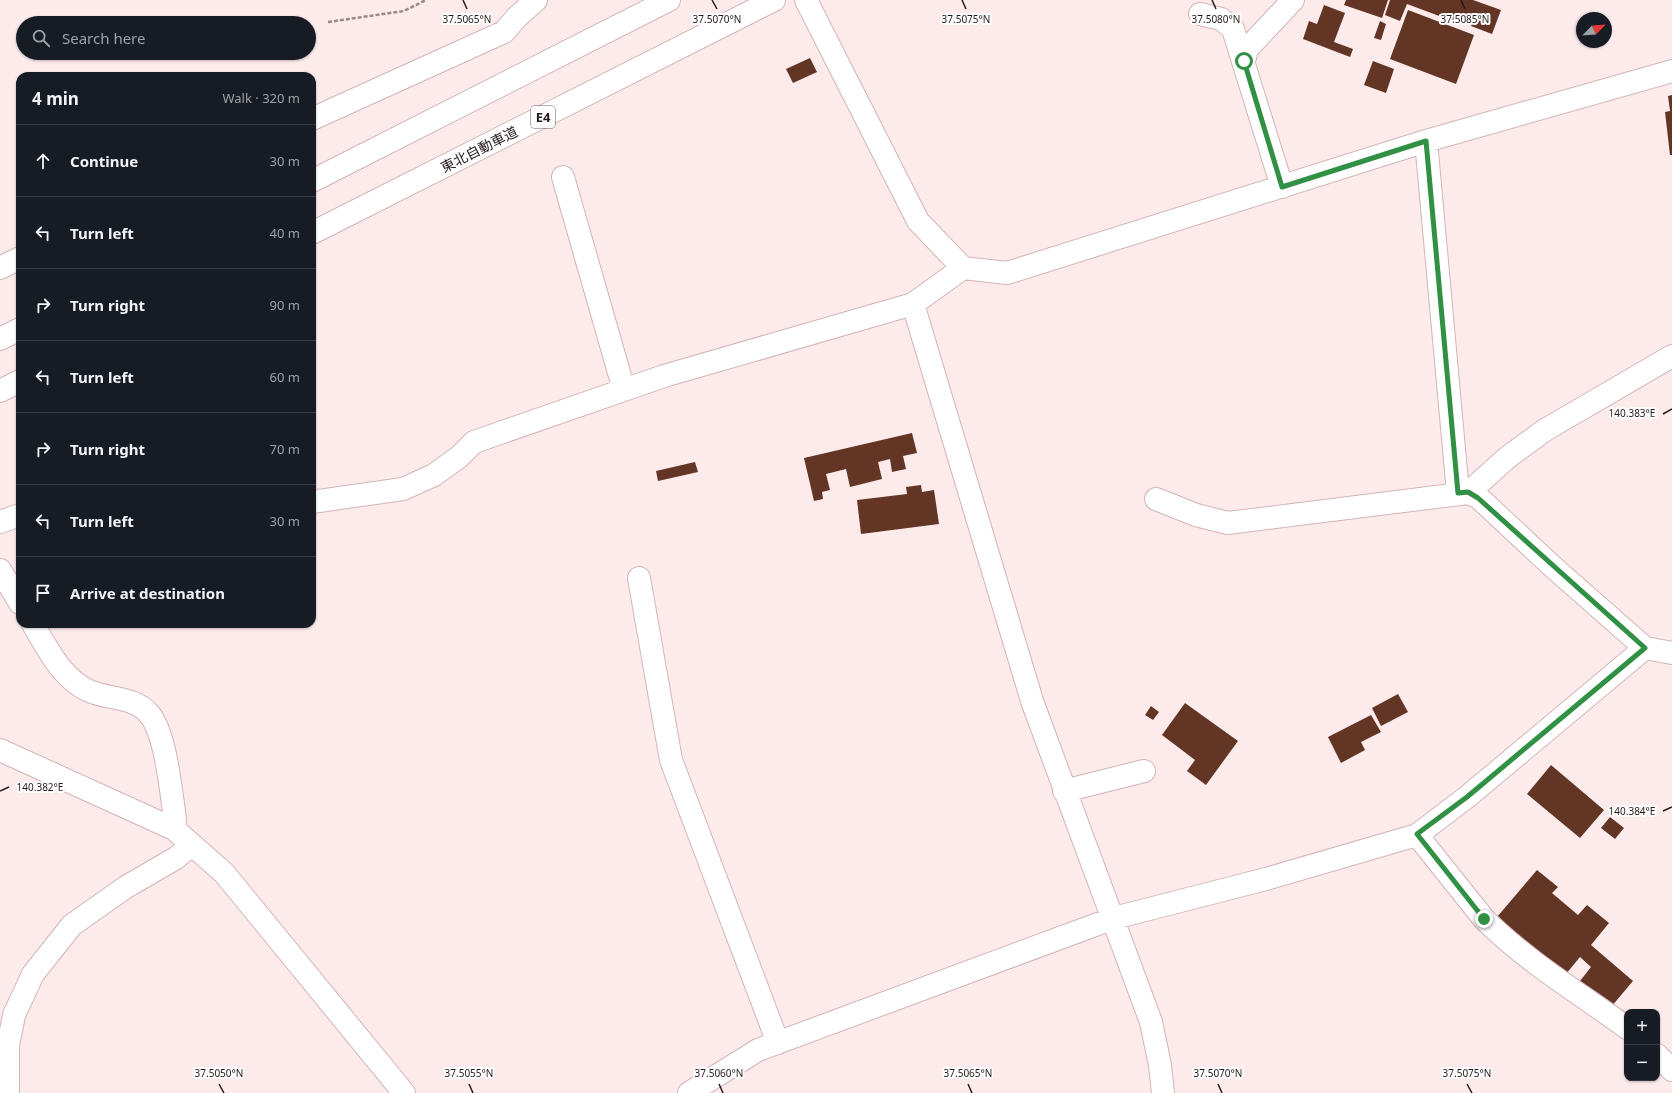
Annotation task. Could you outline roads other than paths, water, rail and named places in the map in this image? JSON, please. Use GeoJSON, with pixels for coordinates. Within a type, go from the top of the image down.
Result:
{"type":"FeatureCollection","features":[{"type":"Feature","properties":{"kind":"main road"},"geometry":{"type":"LineString","coordinates":[[316,117],[489,40],[504,32],[512,8],[536,0]]}},
{"type":"Feature","properties":{"kind":"main road"},"geometry":{"type":"LineString","coordinates":[[316,179],[668,0]]}},
{"type":"Feature","properties":{"kind":"main road","name":"東北自動車道"},"geometry":{"type":"LineString","coordinates":[[316,231],[774,0]]}},
{"type":"Feature","properties":{"kind":"main road"},"geometry":{"type":"LineString","coordinates":[[806,0],[918,222],[963,268],[1007,273],[1426,141],[1672,71]]}},
{"type":"Feature","properties":{"kind":"main road"},"geometry":{"type":"LineString","coordinates":[[1244,61],[1247,49],[1293,0]]}},
{"type":"Feature","properties":{"kind":"main road"},"geometry":{"type":"LineString","coordinates":[[1200,14],[1221,18],[1233,29],[1282,187]]}},
{"type":"Feature","properties":{"kind":"main road"},"geometry":{"type":"LineString","coordinates":[[1426,141],[1463,493]]}},
{"type":"Feature","properties":{"kind":"main road"},"geometry":{"type":"LineString","coordinates":[[563,177],[624,390]]}},
{"type":"Feature","properties":{"kind":"main road"},"geometry":{"type":"LineString","coordinates":[[0,268],[16,260]]}},
{"type":"Feature","properties":{"kind":"main road"},"geometry":{"type":"LineString","coordinates":[[316,501],[403,489],[434,475],[459,457],[474,442],[664,376],[913,304],[963,268]]}},
{"type":"Feature","properties":{"kind":"main road"},"geometry":{"type":"LineString","coordinates":[[913,304],[1032,702],[1064,791],[1114,918],[1151,1022],[1160,1065],[1163,1093]]}},
{"type":"Feature","properties":{"kind":"main road"},"geometry":{"type":"LineString","coordinates":[[0,339],[16,331]]}},
{"type":"Feature","properties":{"kind":"main road"},"geometry":{"type":"LineString","coordinates":[[1463,493],[1545,430],[1672,356]]}},
{"type":"Feature","properties":{"kind":"main road"},"geometry":{"type":"LineString","coordinates":[[0,391],[16,383]]}},
{"type":"Feature","properties":{"kind":"main road"},"geometry":{"type":"LineString","coordinates":[[1156,499],[1196,515],[1228,522],[1463,493],[1478,498],[1645,648],[1672,653]]}},
{"type":"Feature","properties":{"kind":"main road"},"geometry":{"type":"LineString","coordinates":[[0,522],[16,516]]}},
{"type":"Feature","properties":{"kind":"main road"},"geometry":{"type":"LineString","coordinates":[[0,570],[16,596]]}},
{"type":"Feature","properties":{"kind":"main road"},"geometry":{"type":"LineString","coordinates":[[639,578],[671,760],[778,1043]]}},
{"type":"Feature","properties":{"kind":"main road"},"geometry":{"type":"LineString","coordinates":[[36,628],[67,676],[89,691],[141,705],[151,716],[160,735],[175,818],[174,830]]}},
{"type":"Feature","properties":{"kind":"main road"},"geometry":{"type":"LineString","coordinates":[[689,1093],[758,1050],[1114,918],[1266,879],[1417,834],[1467,797],[1645,648]]}},
{"type":"Feature","properties":{"kind":"main road"},"geometry":{"type":"LineString","coordinates":[[0,750],[174,830],[224,873],[404,1093]]}},
{"type":"Feature","properties":{"kind":"main road"},"geometry":{"type":"LineString","coordinates":[[1064,791],[1144,770]]}},
{"type":"Feature","properties":{"kind":"main road"},"geometry":{"type":"LineString","coordinates":[[1417,834],[1484,919],[1496,931],[1518,950],[1624,1026]]}},
{"type":"Feature","properties":{"kind":"main road"},"geometry":{"type":"LineString","coordinates":[[8,1093],[8,1046],[14,1015],[33,974],[72,925],[126,887],[176,858],[191,845]]}},
{"type":"Feature","properties":{"kind":"main road"},"geometry":{"type":"LineString","coordinates":[[1660,1058],[1672,1070]]}}]}
